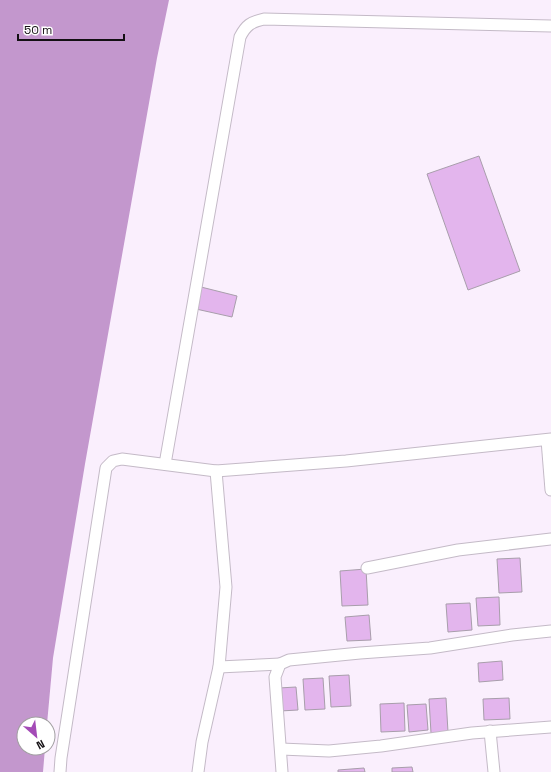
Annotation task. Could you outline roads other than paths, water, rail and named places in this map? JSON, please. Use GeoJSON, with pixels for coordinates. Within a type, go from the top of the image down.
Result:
{"type":"FeatureCollection","features":[{"type":"Feature","properties":{"kind":"street"},"geometry":{"type":"LineString","coordinates":[[165,464],[240,37],[245,28],[253,22],[264,19],[551,26]]}},
{"type":"Feature","properties":{"kind":"street"},"geometry":{"type":"LineString","coordinates":[[60,772],[62,750],[106,468],[113,461],[122,459],[216,471],[346,461],[549,440],[551,490]]}},
{"type":"Feature","properties":{"kind":"street"},"geometry":{"type":"LineString","coordinates":[[198,772],[202,742],[219,667],[226,587],[216,471]]}},
{"type":"Feature","properties":{"kind":"street"},"geometry":{"type":"LineString","coordinates":[[367,568],[458,550],[551,539]]}},
{"type":"Feature","properties":{"kind":"street"},"geometry":{"type":"LineString","coordinates":[[219,667],[280,664],[289,660],[430,648],[512,635],[551,631]]}},
{"type":"Feature","properties":{"kind":"street"},"geometry":{"type":"LineString","coordinates":[[280,664],[275,676],[282,772]]}},
{"type":"Feature","properties":{"kind":"street"},"geometry":{"type":"LineString","coordinates":[[281,749],[328,751],[490,731],[551,727]]}},
{"type":"Feature","properties":{"kind":"street"},"geometry":{"type":"LineString","coordinates":[[490,731],[494,772]]}}]}
